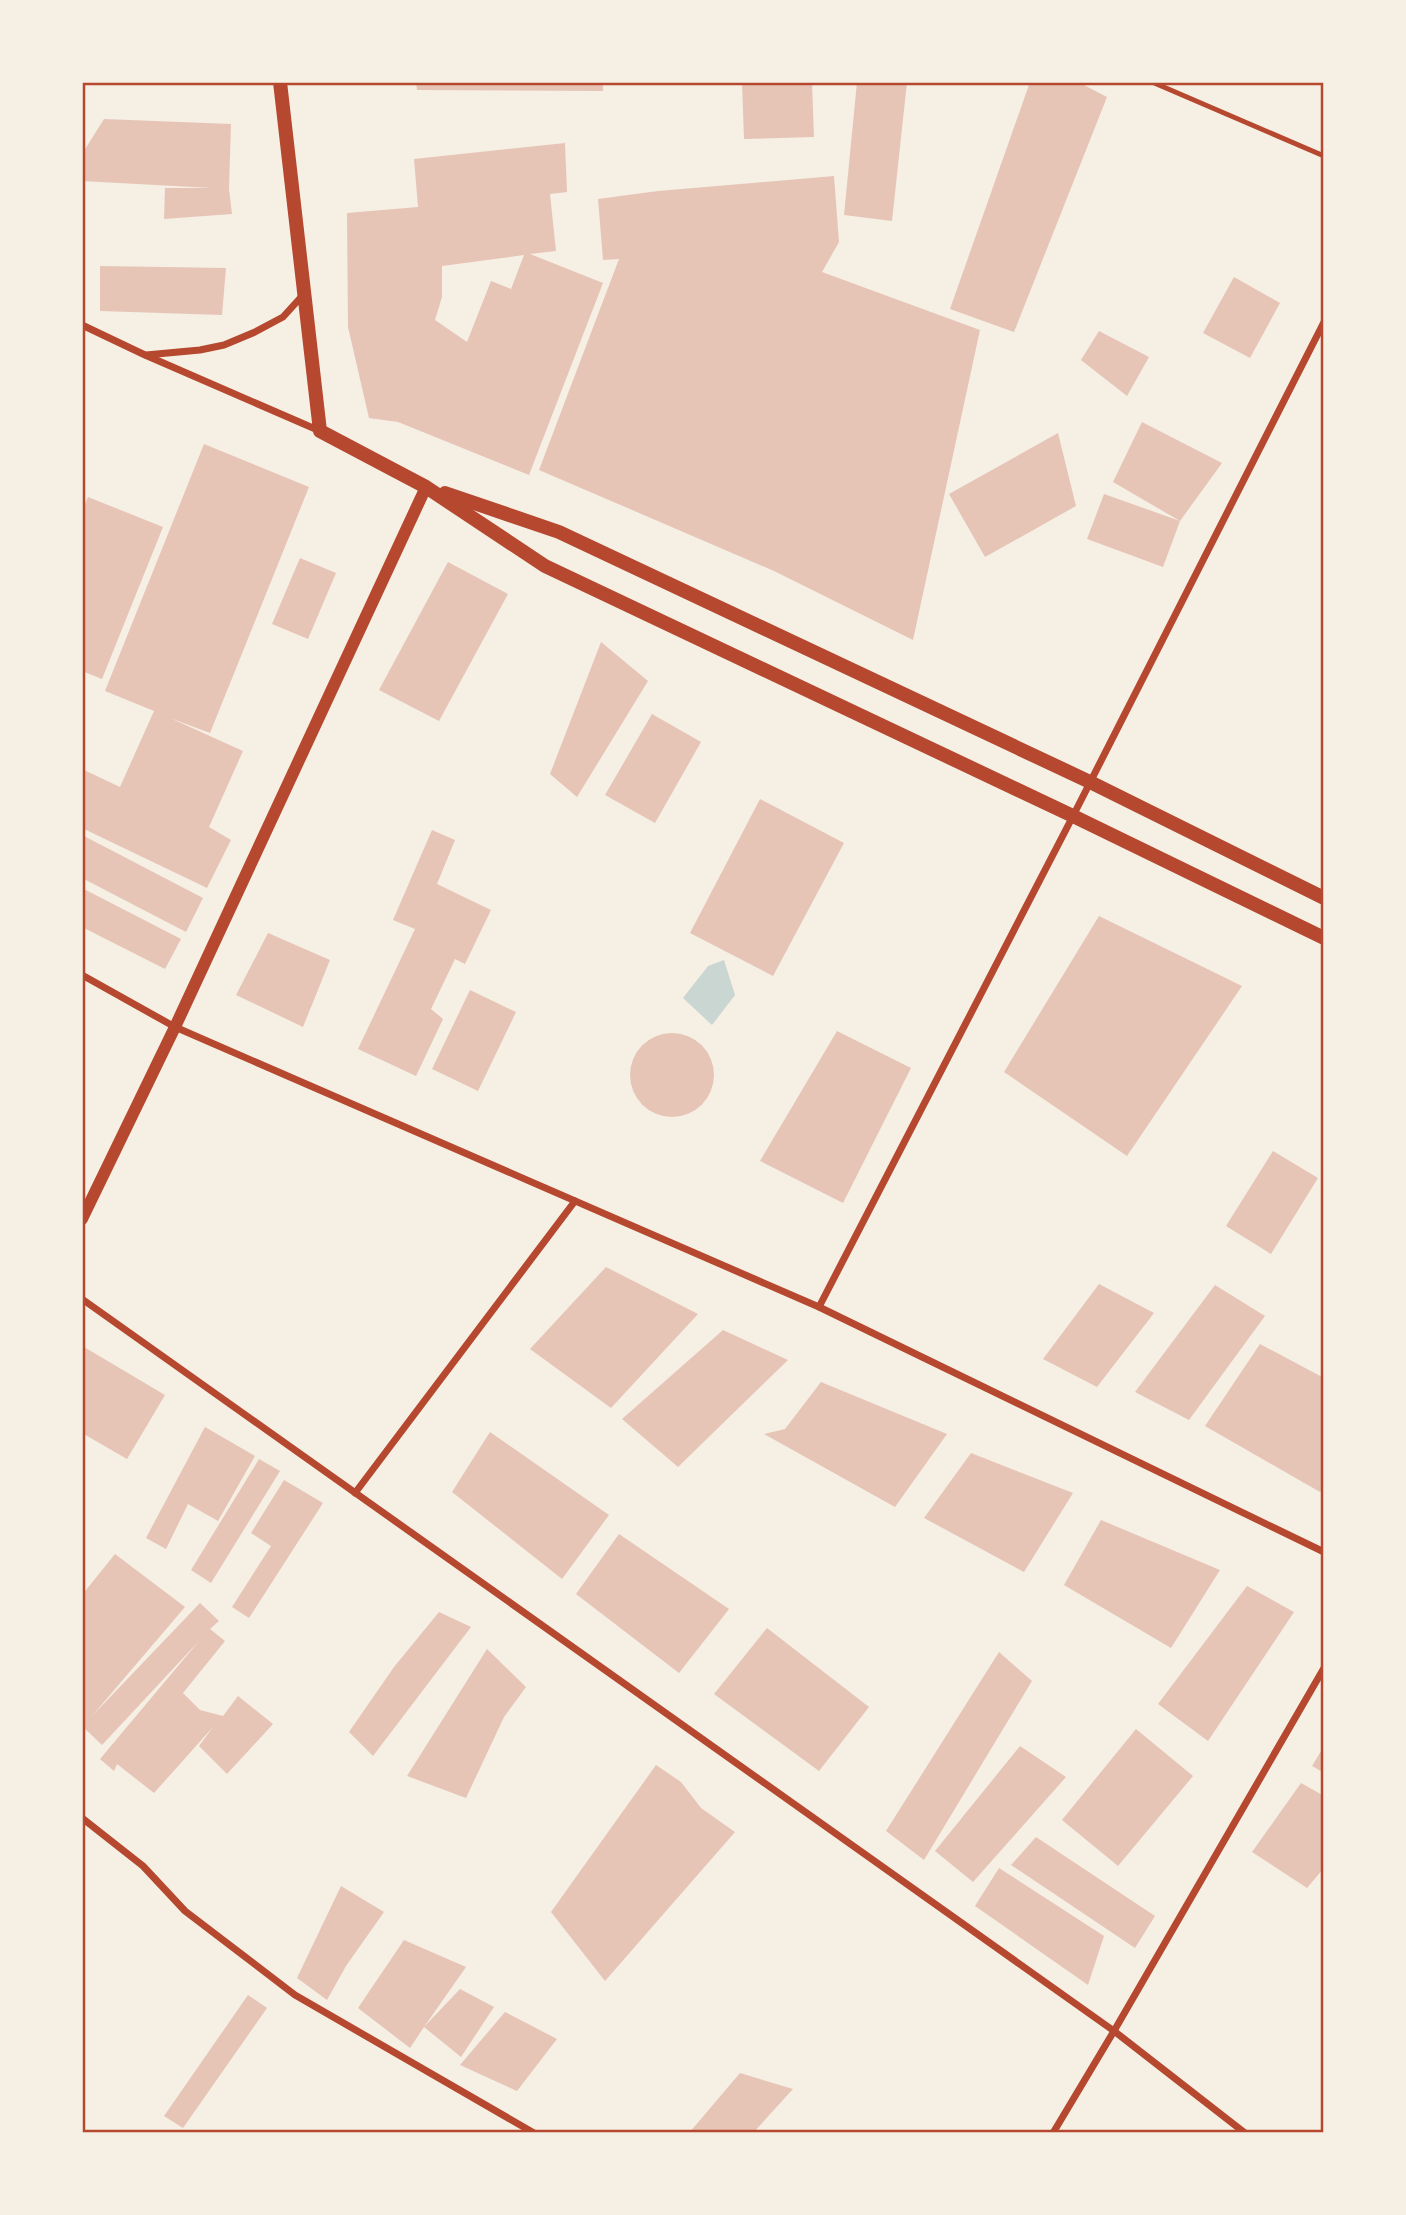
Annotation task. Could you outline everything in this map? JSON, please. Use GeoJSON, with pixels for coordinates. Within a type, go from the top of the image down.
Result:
{"type":"FeatureCollection","features":[{"type":"Feature","properties":{"kind":"main road"},"geometry":{"type":"LineString","coordinates":[[281,82],[320,431],[426,487],[545,566],[1324,937]]}},
{"type":"Feature","properties":{"kind":"main road"},"geometry":{"type":"LineString","coordinates":[[426,487],[559,532],[1090,782],[1324,898]]}},
{"type":"Feature","properties":{"kind":"street"},"geometry":{"type":"LineString","coordinates":[[145,355],[224,345],[283,317],[305,293]]}},
{"type":"Feature","properties":{"kind":"street"},"geometry":{"type":"LineString","coordinates":[[819,1307],[1324,322]]}},
{"type":"Feature","properties":{"kind":"street"},"geometry":{"type":"LineString","coordinates":[[82,325],[320,431]]}},
{"type":"Feature","properties":{"kind":"street"},"geometry":{"type":"LineString","coordinates":[[82,1219],[175,1027],[426,487]]}},
{"type":"Feature","properties":{"kind":"street"},"geometry":{"type":"LineString","coordinates":[[82,975],[175,1027],[819,1307],[1324,1552]]}},
{"type":"Feature","properties":{"kind":"street"},"geometry":{"type":"LineString","coordinates":[[355,1493],[575,1201]]}},
{"type":"Feature","properties":{"kind":"street"},"geometry":{"type":"LineString","coordinates":[[82,1299],[1114,2031],[1245,2133]]}},
{"type":"Feature","properties":{"kind":"street"},"geometry":{"type":"LineString","coordinates":[[1053,2133],[1324,1668]]}},
{"type":"Feature","properties":{"kind":"street"},"geometry":{"type":"LineString","coordinates":[[82,1818],[143,1866],[185,1911],[295,1995],[534,2133]]}},
{"type":"Feature","properties":{"kind":"lane"},"geometry":{"type":"LineString","coordinates":[[1152,82],[1324,156]]}},
{"type":"Feature","properties":{"kind":"shaded area"},"geometry":{"type":"Polygon","coordinates":[[[724,960],[735,995],[712,1025],[683,998],[708,966],[724,960]]]}},
{"type":"Feature","properties":{"kind":"building"},"geometry":{"type":"Polygon","coordinates":[[[416,82],[603,82],[603,91],[417,90],[416,82]]]}},
{"type":"Feature","properties":{"kind":"building"},"geometry":{"type":"Polygon","coordinates":[[[742,82],[812,82],[814,137],[744,139],[742,82]]]}},
{"type":"Feature","properties":{"kind":"building"},"geometry":{"type":"Polygon","coordinates":[[[857,82],[907,82],[892,221],[844,215],[857,82]]]}},
{"type":"Feature","properties":{"kind":"building"},"geometry":{"type":"Polygon","coordinates":[[[1030,82],[1078,82],[1107,97],[1014,332],[950,309],[1030,82]]]}},
{"type":"Feature","properties":{"kind":"building"},"geometry":{"type":"Polygon","coordinates":[[[104,119],[231,124],[229,189],[232,214],[164,219],[165,188],[211,188],[82,181],[82,154],[104,119]]]}},
{"type":"Feature","properties":{"kind":"building"},"geometry":{"type":"Polygon","coordinates":[[[565,143],[567,192],[550,194],[556,251],[530,254],[603,283],[529,475],[398,422],[369,418],[348,327],[347,213],[418,207],[414,159],[565,143]],[[524,255],[442,266],[442,297],[435,320],[467,342],[491,281],[511,289],[524,255]]]}},
{"type":"Feature","properties":{"kind":"building"},"geometry":{"type":"Polygon","coordinates":[[[834,176],[839,242],[822,272],[980,330],[913,640],[774,571],[539,470],[619,259],[603,260],[598,199],[658,191],[834,176]]]}},
{"type":"Feature","properties":{"kind":"building"},"geometry":{"type":"Polygon","coordinates":[[[100,266],[226,268],[222,315],[100,311],[100,266]]]}},
{"type":"Feature","properties":{"kind":"building"},"geometry":{"type":"Polygon","coordinates":[[[1234,277],[1280,303],[1250,358],[1203,333],[1234,277]]]}},
{"type":"Feature","properties":{"kind":"building"},"geometry":{"type":"Polygon","coordinates":[[[1099,331],[1149,357],[1127,396],[1081,360],[1099,331]]]}},
{"type":"Feature","properties":{"kind":"building"},"geometry":{"type":"Polygon","coordinates":[[[1142,422],[1222,463],[1180,521],[1113,482],[1142,422]]]}},
{"type":"Feature","properties":{"kind":"building"},"geometry":{"type":"Polygon","coordinates":[[[1058,433],[1076,506],[985,557],[949,494],[1058,433]]]}},
{"type":"Feature","properties":{"kind":"building"},"geometry":{"type":"Polygon","coordinates":[[[204,444],[309,487],[210,733],[170,718],[243,751],[209,827],[231,840],[207,888],[82,828],[84,770],[120,787],[154,711],[105,691],[204,444]]]}},
{"type":"Feature","properties":{"kind":"building"},"geometry":{"type":"Polygon","coordinates":[[[1104,494],[1180,521],[1163,567],[1087,539],[1104,494]]]}},
{"type":"Feature","properties":{"kind":"building"},"geometry":{"type":"Polygon","coordinates":[[[88,497],[163,527],[102,679],[82,671],[82,511],[88,497]]]}},
{"type":"Feature","properties":{"kind":"building"},"geometry":{"type":"Polygon","coordinates":[[[300,558],[336,573],[308,639],[272,624],[300,558]]]}},
{"type":"Feature","properties":{"kind":"building"},"geometry":{"type":"Polygon","coordinates":[[[448,562],[508,594],[439,721],[379,690],[448,562]]]}},
{"type":"Feature","properties":{"kind":"building"},"geometry":{"type":"Polygon","coordinates":[[[601,642],[648,681],[577,797],[550,774],[601,642]]]}},
{"type":"Feature","properties":{"kind":"building"},"geometry":{"type":"Polygon","coordinates":[[[652,714],[701,742],[655,823],[605,795],[652,714]]]}},
{"type":"Feature","properties":{"kind":"building"},"geometry":{"type":"Polygon","coordinates":[[[760,799],[844,843],[773,976],[690,933],[760,799]]]}},
{"type":"Feature","properties":{"kind":"building"},"geometry":{"type":"Polygon","coordinates":[[[432,830],[455,840],[437,884],[491,910],[465,964],[455,959],[431,1009],[443,1019],[416,1076],[358,1049],[415,929],[393,920],[432,830]]]}},
{"type":"Feature","properties":{"kind":"building"},"geometry":{"type":"Polygon","coordinates":[[[84,836],[203,898],[186,932],[82,878],[84,836]]]}},
{"type":"Feature","properties":{"kind":"building"},"geometry":{"type":"Polygon","coordinates":[[[82,888],[181,939],[165,969],[82,927],[82,888]]]}},
{"type":"Feature","properties":{"kind":"building"},"geometry":{"type":"Polygon","coordinates":[[[1099,916],[1242,986],[1127,1156],[1004,1072],[1099,916]]]}},
{"type":"Feature","properties":{"kind":"building"},"geometry":{"type":"Polygon","coordinates":[[[268,933],[330,960],[303,1027],[236,995],[268,933]]]}},
{"type":"Feature","properties":{"kind":"building"},"geometry":{"type":"Polygon","coordinates":[[[470,990],[516,1012],[478,1091],[432,1069],[470,990]]]}},
{"type":"Feature","properties":{"kind":"building"},"geometry":{"type":"Polygon","coordinates":[[[837,1031],[911,1068],[843,1203],[760,1161],[837,1031]]]}},
{"type":"Feature","properties":{"kind":"building"},"geometry":{"type":"Polygon","coordinates":[[[672,1033],[688,1036],[702,1045],[711,1059],[714,1075],[711,1091],[702,1105],[688,1114],[672,1117],[656,1114],[642,1105],[633,1091],[630,1075],[633,1059],[642,1045],[656,1036],[672,1033]]]}},
{"type":"Feature","properties":{"kind":"building"},"geometry":{"type":"Polygon","coordinates":[[[1273,1151],[1318,1178],[1271,1254],[1226,1226],[1273,1151]]]}},
{"type":"Feature","properties":{"kind":"building"},"geometry":{"type":"Polygon","coordinates":[[[606,1267],[698,1314],[611,1408],[530,1349],[606,1267]]]}},
{"type":"Feature","properties":{"kind":"building"},"geometry":{"type":"Polygon","coordinates":[[[1099,1284],[1154,1313],[1097,1387],[1043,1359],[1099,1284]]]}},
{"type":"Feature","properties":{"kind":"building"},"geometry":{"type":"Polygon","coordinates":[[[1215,1285],[1265,1316],[1189,1420],[1135,1392],[1215,1285]]]}},
{"type":"Feature","properties":{"kind":"building"},"geometry":{"type":"Polygon","coordinates":[[[723,1330],[788,1360],[678,1467],[622,1419],[723,1330]]]}},
{"type":"Feature","properties":{"kind":"building"},"geometry":{"type":"Polygon","coordinates":[[[1260,1344],[1324,1378],[1324,1488],[1320,1492],[1205,1426],[1260,1344]]]}},
{"type":"Feature","properties":{"kind":"building"},"geometry":{"type":"Polygon","coordinates":[[[84,1347],[165,1395],[127,1459],[82,1433],[84,1347]]]}},
{"type":"Feature","properties":{"kind":"building"},"geometry":{"type":"Polygon","coordinates":[[[821,1382],[947,1434],[895,1507],[764,1434],[785,1429],[821,1382]]]}},
{"type":"Feature","properties":{"kind":"building"},"geometry":{"type":"Polygon","coordinates":[[[205,1427],[255,1456],[218,1521],[188,1504],[166,1549],[146,1538],[205,1427]]]}},
{"type":"Feature","properties":{"kind":"building"},"geometry":{"type":"Polygon","coordinates":[[[490,1432],[609,1515],[562,1579],[452,1492],[490,1432]]]}},
{"type":"Feature","properties":{"kind":"building"},"geometry":{"type":"Polygon","coordinates":[[[971,1453],[1073,1493],[1024,1572],[924,1518],[971,1453]]]}},
{"type":"Feature","properties":{"kind":"building"},"geometry":{"type":"Polygon","coordinates":[[[259,1459],[280,1471],[211,1583],[191,1570],[259,1459]]]}},
{"type":"Feature","properties":{"kind":"building"},"geometry":{"type":"Polygon","coordinates":[[[284,1480],[323,1503],[249,1618],[232,1607],[271,1546],[251,1533],[284,1480]]]}},
{"type":"Feature","properties":{"kind":"building"},"geometry":{"type":"Polygon","coordinates":[[[1101,1520],[1220,1570],[1171,1648],[1064,1585],[1101,1520]]]}},
{"type":"Feature","properties":{"kind":"building"},"geometry":{"type":"Polygon","coordinates":[[[619,1534],[729,1609],[679,1673],[576,1594],[619,1534]]]}},
{"type":"Feature","properties":{"kind":"building"},"geometry":{"type":"Polygon","coordinates":[[[115,1554],[185,1607],[92,1716],[200,1603],[219,1621],[210,1629],[225,1641],[183,1693],[200,1710],[223,1716],[238,1696],[273,1724],[227,1774],[199,1746],[213,1727],[154,1793],[117,1764],[114,1771],[100,1759],[199,1641],[102,1745],[82,1726],[82,1595],[115,1554]]]}},
{"type":"Feature","properties":{"kind":"building"},"geometry":{"type":"Polygon","coordinates":[[[1247,1586],[1294,1612],[1208,1741],[1158,1704],[1247,1586]]]}},
{"type":"Feature","properties":{"kind":"building"},"geometry":{"type":"Polygon","coordinates":[[[439,1612],[471,1627],[373,1756],[349,1732],[394,1667],[439,1612]]]}},
{"type":"Feature","properties":{"kind":"building"},"geometry":{"type":"Polygon","coordinates":[[[767,1628],[869,1707],[819,1771],[714,1694],[767,1628]]]}},
{"type":"Feature","properties":{"kind":"building"},"geometry":{"type":"Polygon","coordinates":[[[487,1649],[526,1687],[504,1717],[466,1798],[407,1776],[487,1649]]]}},
{"type":"Feature","properties":{"kind":"building"},"geometry":{"type":"Polygon","coordinates":[[[999,1652],[1032,1681],[924,1860],[886,1831],[999,1652]]]}},
{"type":"Feature","properties":{"kind":"building"},"geometry":{"type":"Polygon","coordinates":[[[1136,1729],[1193,1776],[1118,1866],[1062,1820],[1136,1729]]]}},
{"type":"Feature","properties":{"kind":"building"},"geometry":{"type":"Polygon","coordinates":[[[1020,1746],[1066,1777],[973,1882],[935,1851],[1020,1746]]]}},
{"type":"Feature","properties":{"kind":"building"},"geometry":{"type":"Polygon","coordinates":[[[1324,1746],[1324,1773],[1312,1766],[1324,1746]]]}},
{"type":"Feature","properties":{"kind":"building"},"geometry":{"type":"Polygon","coordinates":[[[656,1765],[681,1782],[701,1808],[735,1832],[605,1981],[551,1912],[656,1765]]]}},
{"type":"Feature","properties":{"kind":"building"},"geometry":{"type":"Polygon","coordinates":[[[1301,1783],[1324,1796],[1324,1868],[1307,1888],[1252,1852],[1301,1783]]]}},
{"type":"Feature","properties":{"kind":"building"},"geometry":{"type":"Polygon","coordinates":[[[1036,1837],[1155,1916],[1135,1948],[1011,1865],[1036,1837]]]}},
{"type":"Feature","properties":{"kind":"building"},"geometry":{"type":"Polygon","coordinates":[[[999,1868],[1104,1936],[1088,1985],[975,1906],[999,1868]]]}},
{"type":"Feature","properties":{"kind":"building"},"geometry":{"type":"Polygon","coordinates":[[[341,1886],[384,1912],[346,1966],[327,2000],[297,1978],[341,1886]]]}},
{"type":"Feature","properties":{"kind":"building"},"geometry":{"type":"Polygon","coordinates":[[[404,1940],[466,1967],[410,2048],[358,2008],[404,1940]]]}},
{"type":"Feature","properties":{"kind":"building"},"geometry":{"type":"Polygon","coordinates":[[[460,1989],[494,2007],[461,2057],[424,2027],[460,1989]]]}},
{"type":"Feature","properties":{"kind":"building"},"geometry":{"type":"Polygon","coordinates":[[[248,1995],[267,2008],[183,2128],[164,2116],[248,1995]]]}},
{"type":"Feature","properties":{"kind":"building"},"geometry":{"type":"Polygon","coordinates":[[[505,2012],[557,2039],[517,2091],[460,2065],[505,2012]]]}},
{"type":"Feature","properties":{"kind":"building"},"geometry":{"type":"Polygon","coordinates":[[[740,2073],[793,2089],[753,2133],[689,2133],[740,2073]]]}}]}
